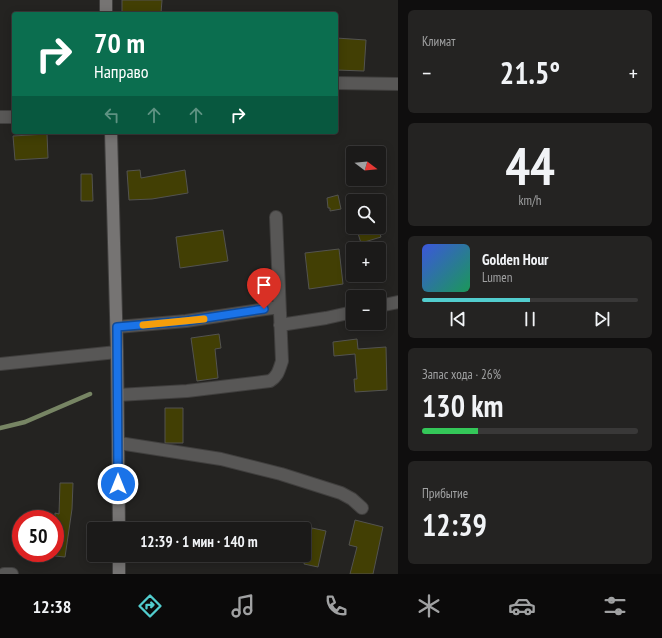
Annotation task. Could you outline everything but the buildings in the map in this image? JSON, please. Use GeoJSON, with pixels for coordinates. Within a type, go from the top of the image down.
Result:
{"type":"FeatureCollection","features":[{"type":"Feature","properties":{"kind":"main road"},"geometry":{"type":"LineString","coordinates":[[106,0],[106,12]]}},
{"type":"Feature","properties":{"kind":"main road"},"geometry":{"type":"LineString","coordinates":[[111,134],[117,327],[119,522]]}},
{"type":"Feature","properties":{"kind":"main road"},"geometry":{"type":"LineString","coordinates":[[119,562],[119,574]]}},
{"type":"Feature","properties":{"kind":"street"},"geometry":{"type":"LineString","coordinates":[[338,83],[398,84]]}},
{"type":"Feature","properties":{"kind":"street"},"geometry":{"type":"LineString","coordinates":[[0,117],[12,117]]}},
{"type":"Feature","properties":{"kind":"street"},"geometry":{"type":"LineString","coordinates":[[118,395],[187,391],[270,381],[275,378],[282,361],[276,217]]}},
{"type":"Feature","properties":{"kind":"street"},"geometry":{"type":"LineString","coordinates":[[386,305],[398,302]]}},
{"type":"Feature","properties":{"kind":"street"},"geometry":{"type":"LineString","coordinates":[[117,327],[186,321],[279,307]]}},
{"type":"Feature","properties":{"kind":"street"},"geometry":{"type":"LineString","coordinates":[[280,325],[346,314]]}},
{"type":"Feature","properties":{"kind":"street"},"geometry":{"type":"LineString","coordinates":[[0,364],[117,352]]}},
{"type":"Feature","properties":{"kind":"street"},"geometry":{"type":"LineString","coordinates":[[118,443],[221,458],[341,493],[352,499],[362,508]]}},
{"type":"Feature","properties":{"kind":"street"},"geometry":{"type":"LineString","coordinates":[[4,574],[12,574]]}},
{"type":"Feature","properties":{"kind":"waterway"},"geometry":{"type":"LineString","coordinates":[[0,428],[25,422],[90,394]]}},
{"type":"Feature","properties":{"kind":"slow traffic"},"geometry":{"type":"LineString","coordinates":[[143,325],[204,319]]}},
{"type":"Feature","properties":{"kind":"route"},"geometry":{"type":"LineString","coordinates":[[118,484],[117,327],[186,321],[264,309]]}}]}
